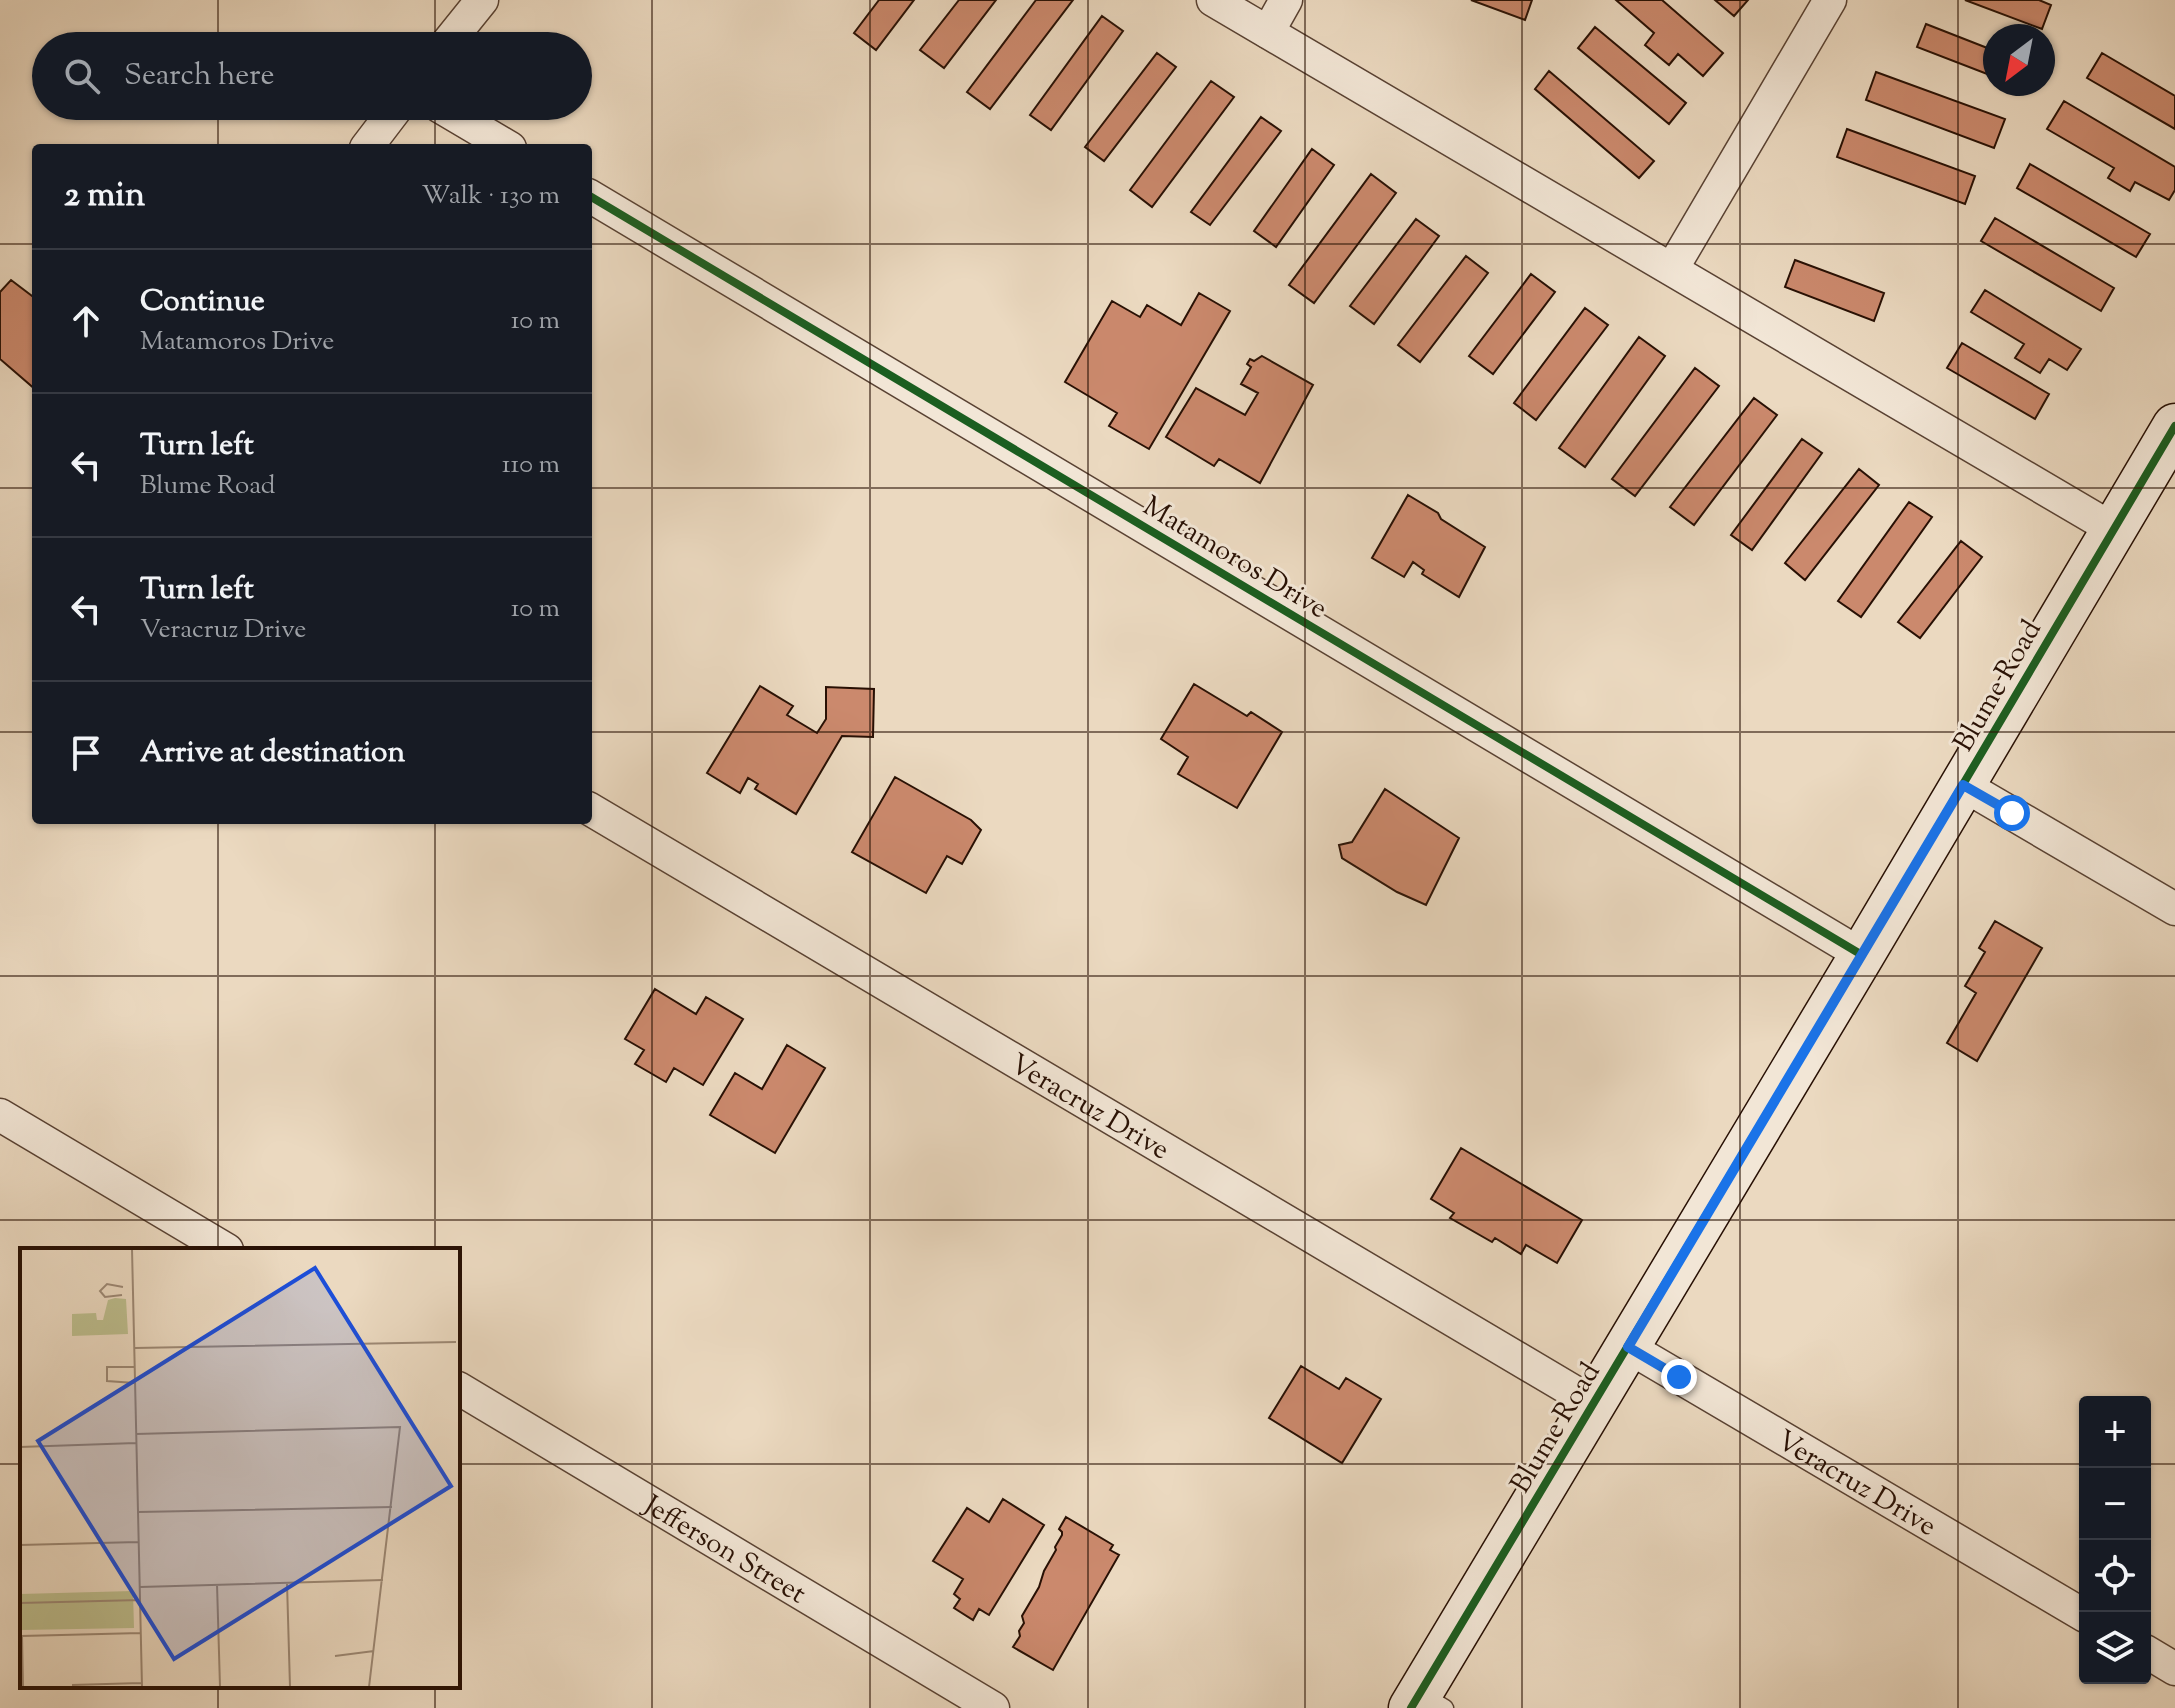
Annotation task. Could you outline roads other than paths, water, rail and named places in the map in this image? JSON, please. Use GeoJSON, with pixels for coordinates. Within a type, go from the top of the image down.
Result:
{"type":"FeatureCollection","features":[{"type":"Feature","properties":{"kind":"street"},"geometry":{"type":"LineString","coordinates":[[456,32],[482,0]]}},
{"type":"Feature","properties":{"kind":"street"},"geometry":{"type":"LineString","coordinates":[[1213,0],[2113,529]]}},
{"type":"Feature","properties":{"kind":"street"},"geometry":{"type":"LineString","coordinates":[[1268,32],[1286,0]]}},
{"type":"Feature","properties":{"kind":"street"},"geometry":{"type":"LineString","coordinates":[[1672,269],[1830,0]]}},
{"type":"Feature","properties":{"kind":"street"},"geometry":{"type":"LineString","coordinates":[[369,144],[387,120]]}},
{"type":"Feature","properties":{"kind":"street"},"geometry":{"type":"LineString","coordinates":[[463,120],[503,144]]}},
{"type":"Feature","properties":{"kind":"street","name":"Matamoros Drive"},"geometry":{"type":"LineString","coordinates":[[592,197],[1862,955]]}},
{"type":"Feature","properties":{"kind":"street","name":"Blume Road"},"geometry":{"type":"LineString","coordinates":[[1426,1703],[1593,1403],[2113,529],[2169,448]]}},
{"type":"Feature","properties":{"kind":"street"},"geometry":{"type":"LineString","coordinates":[[1963,785],[2175,909]]}},
{"type":"Feature","properties":{"kind":"street","name":"Veracruz Drive"},"geometry":{"type":"LineString","coordinates":[[592,810],[1593,1403]]}},
{"type":"Feature","properties":{"kind":"street"},"geometry":{"type":"LineString","coordinates":[[0,1115],[224,1248]]}},
{"type":"Feature","properties":{"kind":"street","name":"Veracruz Drive"},"geometry":{"type":"LineString","coordinates":[[1628,1347],[2079,1612]]}},
{"type":"Feature","properties":{"kind":"street","name":"Jefferson Street"},"geometry":{"type":"LineString","coordinates":[[460,1389],[993,1708]]}},
{"type":"Feature","properties":{"kind":"street"},"geometry":{"type":"LineString","coordinates":[[2151,1655],[2175,1669]]}}]}
